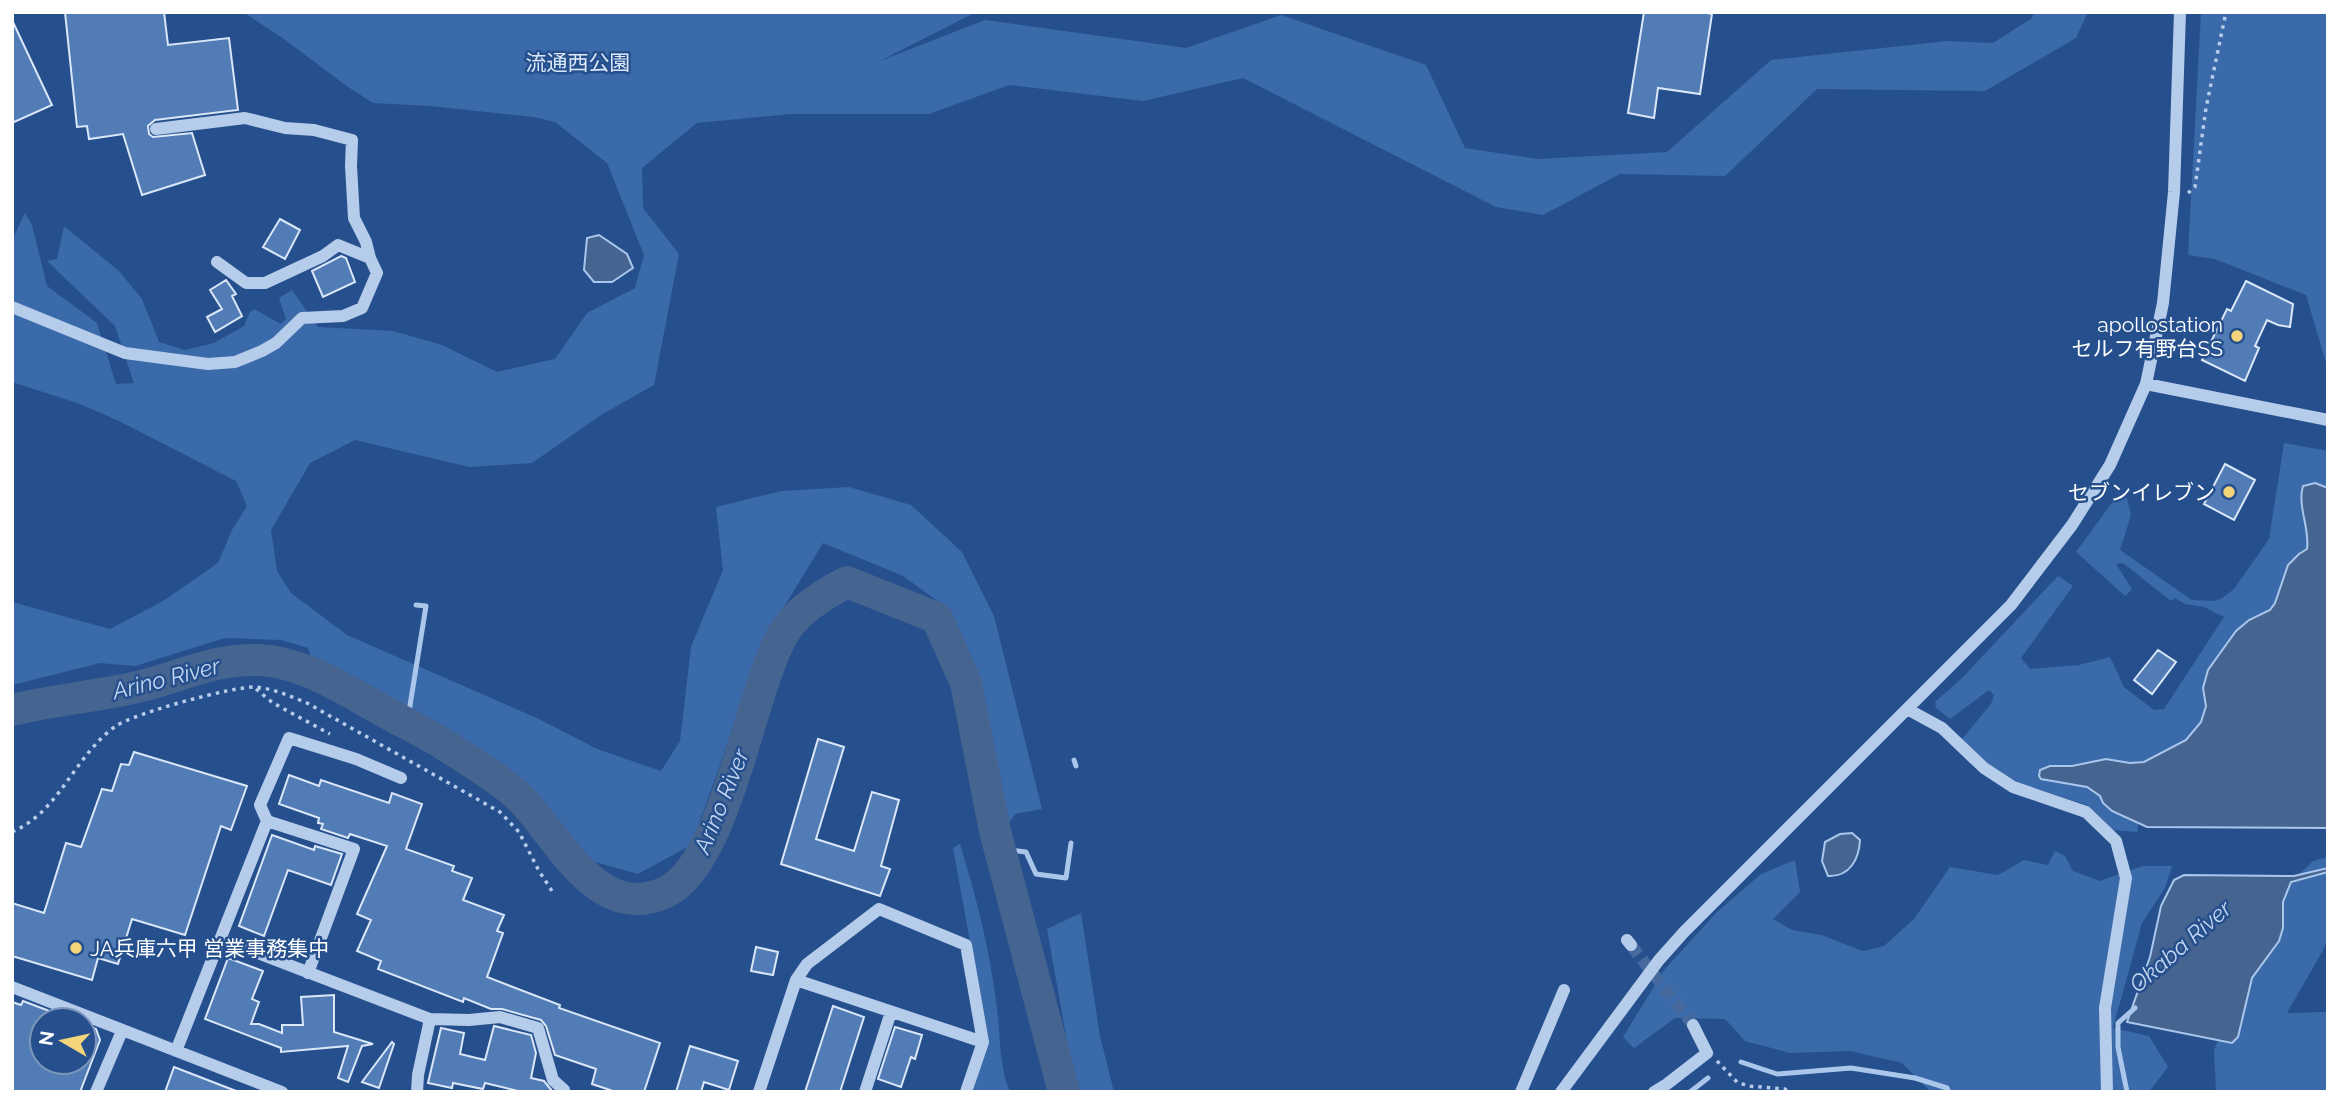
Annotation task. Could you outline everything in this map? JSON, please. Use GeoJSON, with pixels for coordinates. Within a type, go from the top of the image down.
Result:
{"type":"FeatureCollection","features":[{"type":"Feature","properties":{"kind":"street"},"geometry":{"type":"LineString","coordinates":[[1562,1092],[1659,960],[1684,932],[1746,867],[1909,710],[2011,605],[2072,525],[2110,466],[2146,384],[2163,303],[2174,195],[2180,12]]}},
{"type":"Feature","properties":{"kind":"street"},"geometry":{"type":"LineString","coordinates":[[12,307],[125,353],[208,364],[235,362],[276,343],[302,318],[342,316],[362,308],[377,273],[354,218],[352,140],[314,130],[285,128],[245,118],[156,129]]}},
{"type":"Feature","properties":{"kind":"street"},"geometry":{"type":"LineString","coordinates":[[217,262],[246,283],[265,283],[323,256],[338,245],[370,258]]}},
{"type":"Feature","properties":{"kind":"street"},"geometry":{"type":"LineString","coordinates":[[2146,384],[2328,420]]}},
{"type":"Feature","properties":{"kind":"street"},"geometry":{"type":"LineString","coordinates":[[1909,710],[1942,728],[1984,768],[2013,787],[2086,812],[2116,841],[2126,878],[2105,1008],[2107,1092]]}},
{"type":"Feature","properties":{"kind":"street"},"geometry":{"type":"LineString","coordinates":[[176,1051],[267,821],[260,805],[289,738],[356,759],[401,778]]}},
{"type":"Feature","properties":{"kind":"street"},"geometry":{"type":"LineString","coordinates":[[267,821],[355,849],[308,973]]}},
{"type":"Feature","properties":{"kind":"street"},"geometry":{"type":"LineString","coordinates":[[759,1092],[796,980],[807,964],[879,909],[966,945],[983,1042],[966,1092]]}},
{"type":"Feature","properties":{"kind":"street"},"geometry":{"type":"LineString","coordinates":[[221,939],[430,1019],[500,1017],[538,1028],[553,1080],[566,1091]]}},
{"type":"Feature","properties":{"kind":"street"},"geometry":{"type":"LineString","coordinates":[[796,980],[983,1042]]}},
{"type":"Feature","properties":{"kind":"street"},"geometry":{"type":"LineString","coordinates":[[12,987],[282,1092]]}},
{"type":"Feature","properties":{"kind":"street"},"geometry":{"type":"LineString","coordinates":[[1521,1092],[1564,990]]}},
{"type":"Feature","properties":{"kind":"street"},"geometry":{"type":"LineString","coordinates":[[865,1092],[891,1013]]}},
{"type":"Feature","properties":{"kind":"street"},"geometry":{"type":"LineString","coordinates":[[417,1092],[430,1019]]}},
{"type":"Feature","properties":{"kind":"street"},"geometry":{"type":"LineString","coordinates":[[1654,1092],[1707,1053],[1692,1025]]}},
{"type":"Feature","properties":{"kind":"street"},"geometry":{"type":"LineString","coordinates":[[96,1092],[122,1031]]}},
{"type":"Feature","properties":{"kind":"path"},"geometry":{"type":"LineString","coordinates":[[2174,195],[2183,196],[2195,187],[2206,108],[2226,12]]}},
{"type":"Feature","properties":{"kind":"path"},"geometry":{"type":"LineString","coordinates":[[254,687],[273,703],[332,735]]}},
{"type":"Feature","properties":{"kind":"path"},"geometry":{"type":"LineString","coordinates":[[1726,1069],[1738,1082],[1748,1086],[1785,1089],[1788,1092]]}},
{"type":"Feature","properties":{"kind":"green space","name":"流通西公園"},"geometry":{"type":"Polygon","coordinates":[[[243,12],[976,12],[880,61],[985,20],[1186,48],[1281,15],[1426,65],[1465,148],[1537,159],[1667,152],[1771,60],[1948,41],[1993,43],[2032,18],[2034,12],[2088,12],[2076,38],[1985,91],[1817,89],[1725,176],[1620,174],[1543,215],[1496,207],[1243,78],[1143,101],[1009,85],[929,114],[789,114],[697,123],[642,168],[643,208],[679,254],[654,385],[601,415],[532,463],[469,467],[355,440],[310,463],[271,530],[277,571],[291,593],[347,635],[539,719],[597,749],[661,771],[680,741],[691,647],[723,570],[716,507],[782,491],[849,487],[911,505],[962,552],[994,616],[1042,809],[1015,814],[1005,829],[969,670],[947,608],[903,576],[823,543],[759,648],[691,845],[638,874],[592,861],[546,814],[455,735],[312,662],[308,648],[281,640],[225,638],[135,666],[100,663],[12,685],[12,602],[110,629],[163,601],[218,563],[232,530],[247,506],[236,481],[119,421],[80,404],[12,382],[12,240],[25,213],[32,225],[47,286],[97,323],[116,384],[134,383],[115,326],[47,261],[57,259],[64,226],[119,271],[142,299],[159,342],[185,350],[214,343],[244,326],[254,309],[281,324],[286,319],[279,298],[292,290],[318,327],[393,331],[442,345],[497,372],[555,359],[587,313],[635,288],[644,255],[607,163],[555,122],[534,117],[430,106],[373,103],[243,12]]]}},
{"type":"Feature","properties":{"kind":"green space"},"geometry":{"type":"Polygon","coordinates":[[[2201,12],[2328,12],[2328,370],[2306,295],[2215,259],[2188,255],[2201,12]]]}},
{"type":"Feature","properties":{"kind":"green space"},"geometry":{"type":"Polygon","coordinates":[[[2284,443],[2328,451],[2328,524],[2299,570],[2211,731],[2101,789],[2138,824],[2138,832],[2113,830],[2087,805],[2017,783],[1990,766],[1962,739],[1991,704],[1994,695],[1989,690],[1950,719],[1936,708],[1935,702],[1961,679],[2058,576],[2073,586],[2021,658],[2030,669],[2079,665],[2110,657],[2124,687],[2154,710],[2164,709],[2224,617],[2175,598],[2171,601],[2123,563],[2116,564],[2132,589],[2125,596],[2076,552],[2119,493],[2127,498],[2131,515],[2120,550],[2192,600],[2221,599],[2234,589],[2269,539],[2284,443]]]}},
{"type":"Feature","properties":{"kind":"green space"},"geometry":{"type":"Polygon","coordinates":[[[960,844],[986,941],[998,1012],[1002,1059],[1010,1092],[973,1092],[988,1041],[953,848],[960,844]]]}},
{"type":"Feature","properties":{"kind":"green space"},"geometry":{"type":"Polygon","coordinates":[[[2055,851],[2065,856],[2073,871],[2100,881],[2143,866],[2172,866],[2165,888],[2142,923],[2113,1028],[2149,1036],[2168,1067],[2149,1092],[1931,1092],[1902,1063],[1850,1051],[1790,1053],[1745,1041],[1725,1019],[1675,1018],[1634,1048],[1623,1037],[1664,970],[1717,912],[1761,874],[1795,860],[1800,892],[1773,919],[1792,930],[1821,935],[1863,951],[1884,946],[1914,919],[1950,867],[1998,875],[2024,860],[2048,865],[2055,851]]]}},
{"type":"Feature","properties":{"kind":"green space"},"geometry":{"type":"Polygon","coordinates":[[[2328,857],[2328,937],[2287,1013],[2328,1012],[2328,1092],[2216,1092],[2214,1051],[2237,987],[2278,894],[2313,861],[2328,857]]]}},
{"type":"Feature","properties":{"kind":"green space"},"geometry":{"type":"Polygon","coordinates":[[[1081,913],[1100,1036],[1114,1092],[1076,1092],[1047,929],[1081,913]]]}},
{"type":"Feature","properties":{"kind":"water"},"geometry":{"type":"Polygon","coordinates":[[[599,235],[627,254],[633,268],[612,282],[594,282],[584,270],[587,238],[599,235]]]}},
{"type":"Feature","properties":{"kind":"water"},"geometry":{"type":"Polygon","coordinates":[[[2315,483],[2328,488],[2328,828],[2147,827],[2112,811],[2100,796],[2087,787],[2041,779],[2040,770],[2050,766],[2072,766],[2106,759],[2144,762],[2186,740],[2201,722],[2206,706],[2203,688],[2208,670],[2236,631],[2249,620],[2270,610],[2288,565],[2307,549],[2302,494],[2303,486],[2315,483]]]}},
{"type":"Feature","properties":{"kind":"water"},"geometry":{"type":"Polygon","coordinates":[[[1852,833],[1860,840],[1858,854],[1852,866],[1836,876],[1828,876],[1822,861],[1825,842],[1840,834],[1852,833]]]}},
{"type":"Feature","properties":{"kind":"water"},"geometry":{"type":"Polygon","coordinates":[[[2328,868],[2328,872],[2291,882],[2283,902],[2283,928],[2279,941],[2252,978],[2238,1037],[2232,1043],[2127,1022],[2150,957],[2161,906],[2174,880],[2184,875],[2294,876],[2328,868]]]}},
{"type":"Feature","properties":{"kind":"building"},"geometry":{"type":"Polygon","coordinates":[[[65,12],[164,12],[168,45],[229,38],[238,110],[155,120],[148,126],[149,134],[153,137],[192,133],[205,175],[142,195],[123,134],[89,139],[87,126],[77,127],[65,12]]]}},
{"type":"Feature","properties":{"kind":"building"},"geometry":{"type":"Polygon","coordinates":[[[1644,12],[1712,14],[1700,94],[1658,88],[1654,118],[1628,113],[1644,12]]]}},
{"type":"Feature","properties":{"kind":"building"},"geometry":{"type":"Polygon","coordinates":[[[12,20],[52,105],[12,123],[12,20]]]}},
{"type":"Feature","properties":{"kind":"building"},"geometry":{"type":"Polygon","coordinates":[[[280,219],[300,230],[285,259],[263,247],[280,219]]]}},
{"type":"Feature","properties":{"kind":"building"},"geometry":{"type":"Polygon","coordinates":[[[341,256],[346,258],[355,282],[323,297],[312,271],[341,256]]]}},
{"type":"Feature","properties":{"kind":"building"},"geometry":{"type":"Polygon","coordinates":[[[226,280],[236,294],[232,296],[242,316],[215,332],[207,317],[222,309],[210,290],[226,280]]]}},
{"type":"Feature","properties":{"kind":"building","name":"apollostation セルフ有野台SS"},"geometry":{"type":"Polygon","coordinates":[[[2246,281],[2293,304],[2290,327],[2267,320],[2255,346],[2259,348],[2245,381],[2202,360],[2227,309],[2231,311],[2246,281]]]}},
{"type":"Feature","properties":{"kind":"building","name":"セブンイレブン"},"geometry":{"type":"Polygon","coordinates":[[[2225,464],[2255,480],[2234,520],[2204,504],[2225,464]]]}},
{"type":"Feature","properties":{"kind":"building"},"geometry":{"type":"Polygon","coordinates":[[[2158,650],[2176,662],[2152,694],[2134,680],[2158,650]]]}},
{"type":"Feature","properties":{"kind":"building"},"geometry":{"type":"Polygon","coordinates":[[[818,739],[844,747],[816,839],[854,851],[872,792],[899,800],[881,866],[890,869],[880,896],[781,864],[818,739]]]}},
{"type":"Feature","properties":{"kind":"building"},"geometry":{"type":"Polygon","coordinates":[[[134,752],[247,786],[231,830],[221,826],[185,935],[132,919],[118,964],[98,958],[92,980],[12,956],[12,903],[44,913],[66,843],[81,847],[102,789],[112,791],[121,764],[129,765],[134,752]]]}},
{"type":"Feature","properties":{"kind":"building"},"geometry":{"type":"Polygon","coordinates":[[[289,775],[319,786],[321,780],[389,803],[392,793],[422,804],[406,849],[454,866],[452,871],[472,878],[463,900],[504,915],[497,931],[503,933],[487,977],[560,1005],[559,1008],[660,1043],[644,1092],[616,1092],[592,1084],[596,1069],[555,1055],[546,1026],[541,1020],[502,1009],[491,1009],[464,998],[463,1002],[378,969],[381,961],[357,951],[371,920],[357,914],[387,846],[350,834],[348,838],[321,829],[323,824],[318,823],[319,818],[279,804],[289,775]]]}},
{"type":"Feature","properties":{"kind":"building"},"geometry":{"type":"Polygon","coordinates":[[[272,835],[314,850],[315,846],[342,854],[331,885],[288,870],[264,936],[239,926],[272,835]]]}},
{"type":"Feature","properties":{"kind":"building"},"geometry":{"type":"Polygon","coordinates":[[[756,947],[778,952],[773,975],[751,971],[756,947]]]}},
{"type":"Feature","properties":{"kind":"building"},"geometry":{"type":"Polygon","coordinates":[[[228,958],[263,971],[252,999],[259,1002],[251,1024],[259,1024],[282,1033],[282,1025],[303,1025],[301,997],[334,995],[334,1032],[373,1044],[362,1046],[348,1082],[338,1078],[348,1046],[281,1052],[281,1048],[205,1019],[228,958]]]}},
{"type":"Feature","properties":{"kind":"building"},"geometry":{"type":"Polygon","coordinates":[[[23,1001],[36,1006],[28,1006],[28,1076],[86,1076],[80,1092],[12,1092],[12,1002],[21,1005],[23,1001]]]}},
{"type":"Feature","properties":{"kind":"building"},"geometry":{"type":"Polygon","coordinates":[[[833,1006],[864,1017],[840,1092],[805,1092],[833,1006]]]}},
{"type":"Feature","properties":{"kind":"building"},"geometry":{"type":"Polygon","coordinates":[[[494,1026],[531,1035],[536,1053],[531,1078],[544,1081],[553,1092],[522,1092],[485,1083],[483,1089],[453,1083],[452,1088],[428,1083],[441,1028],[464,1033],[460,1054],[485,1060],[494,1026]]]}},
{"type":"Feature","properties":{"kind":"building"},"geometry":{"type":"Polygon","coordinates":[[[895,1027],[922,1035],[915,1059],[911,1057],[901,1087],[878,1079],[895,1027]]]}},
{"type":"Feature","properties":{"kind":"building"},"geometry":{"type":"Polygon","coordinates":[[[392,1042],[394,1044],[379,1088],[362,1082],[392,1042]]]}},
{"type":"Feature","properties":{"kind":"building"},"geometry":{"type":"Polygon","coordinates":[[[690,1046],[738,1061],[729,1090],[704,1082],[701,1092],[676,1092],[690,1046]]]}},
{"type":"Feature","properties":{"kind":"building"},"geometry":{"type":"Polygon","coordinates":[[[174,1067],[236,1091],[165,1092],[174,1067]]]}},
{"type":"Feature","properties":{"kind":"waterway","name":"Arino River"},"geometry":{"type":"LineString","coordinates":[[12,710],[113,692],[208,666],[241,660],[294,666],[343,688],[439,741],[487,772],[518,796],[580,870],[598,885],[618,896],[640,899],[664,893],[686,877],[704,850],[720,815],[771,661],[783,634],[803,611],[847,582],[937,618],[966,683],[995,831],[1064,1092]]}},
{"type":"Feature","properties":{"kind":"waterway"},"geometry":{"type":"LineString","coordinates":[[407,724],[426,606],[416,605]]}},
{"type":"Feature","properties":{"kind":"waterway"},"geometry":{"type":"LineString","coordinates":[[1074,760],[1076,766]]}},
{"type":"Feature","properties":{"kind":"waterway"},"geometry":{"type":"LineString","coordinates":[[1002,852],[1026,852],[1036,874],[1066,878],[1071,843]]}},
{"type":"Feature","properties":{"kind":"waterway","name":"Okaba River"},"geometry":{"type":"LineString","coordinates":[[2127,1092],[2118,1047],[2118,1023],[2135,1008]]}},
{"type":"Feature","properties":{"kind":"waterway","name":"Okaba River"},"geometry":{"type":"LineString","coordinates":[[1741,1062],[1777,1074],[1851,1068],[1915,1078],[1947,1088],[1949,1092]]}},
{"type":"Feature","properties":{"kind":"waterway","name":"Okaba River"},"geometry":{"type":"LineString","coordinates":[[1690,1092],[1708,1078]]}},
{"type":"Feature","properties":{"kind":"tunnel"},"geometry":{"type":"LineString","coordinates":[[1631,945],[1693,1025]]}},
{"type":"Feature","properties":{"kind":"place","name":"apollostation セルフ有野台SS"},"geometry":{"type":"Point","coordinates":[2237,336]}},
{"type":"Feature","properties":{"kind":"place","name":"セブンイレブン"},"geometry":{"type":"Point","coordinates":[2229,492]}},
{"type":"Feature","properties":{"kind":"place","name":"JA兵庫六甲 営業事務集中"},"geometry":{"type":"Point","coordinates":[76,948]}}]}
